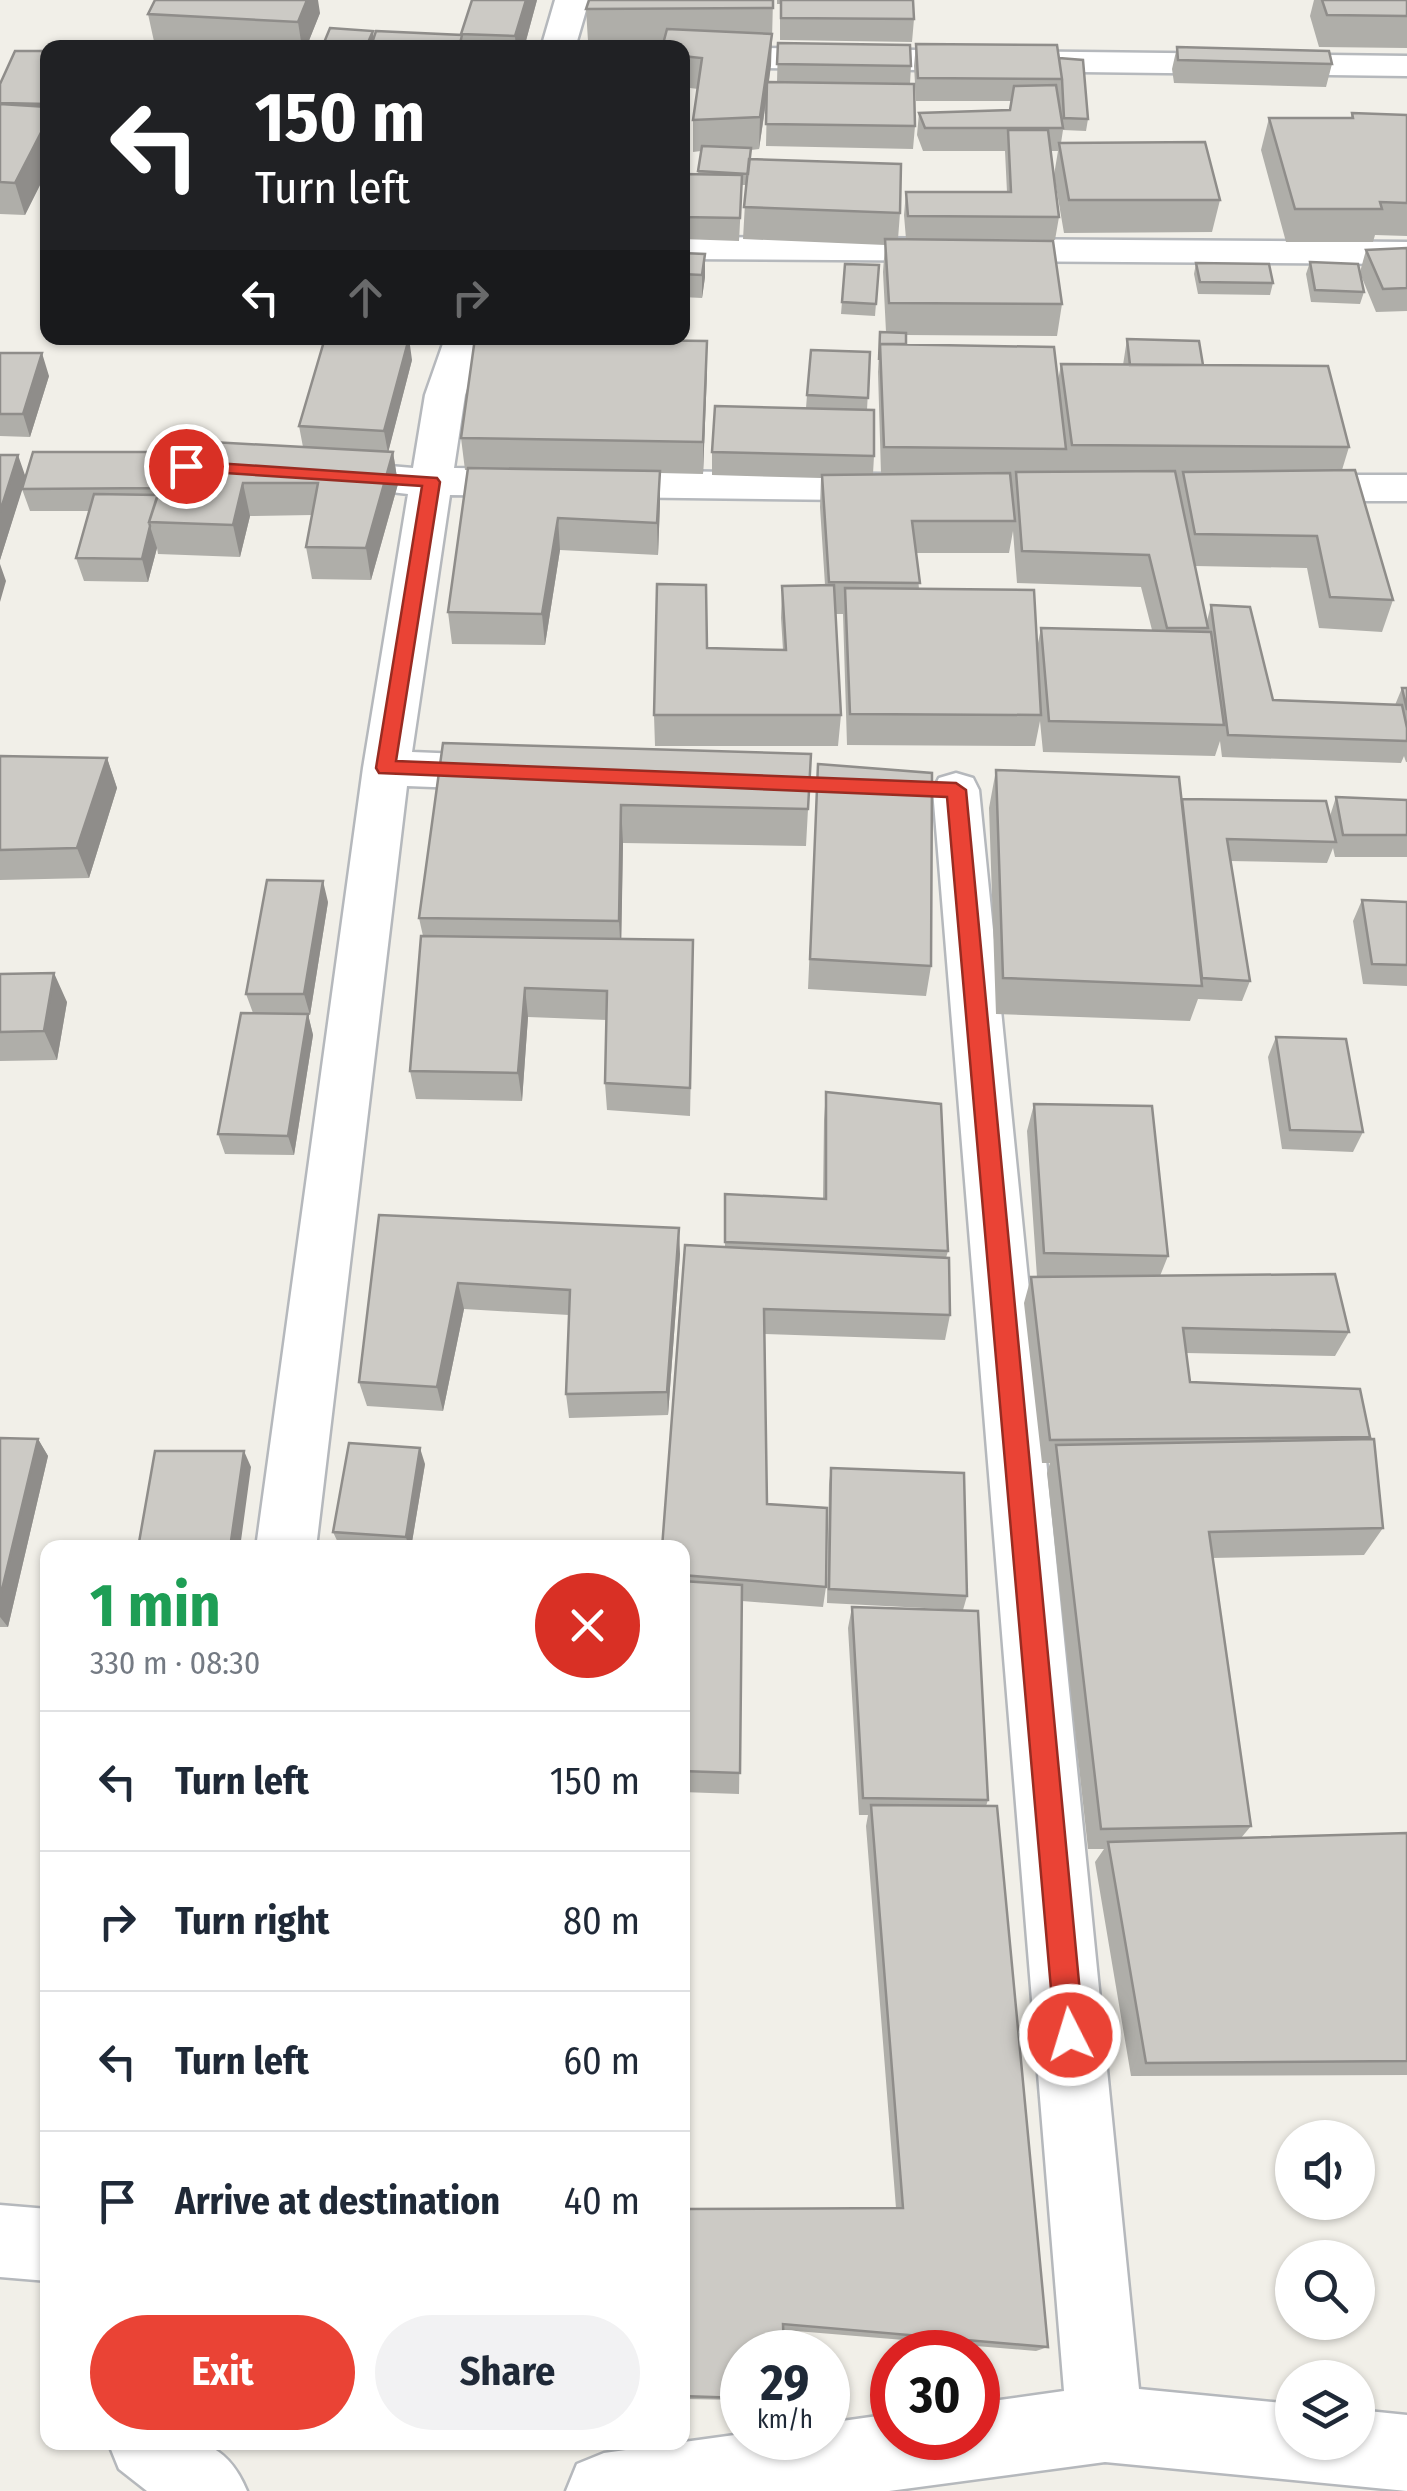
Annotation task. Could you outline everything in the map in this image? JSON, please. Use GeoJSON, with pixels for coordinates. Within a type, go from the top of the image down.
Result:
{"type":"FeatureCollection","features":[{"type":"Feature","properties":{"kind":"street"},"geometry":{"type":"LineString","coordinates":[[560,40],[572,0]]}},
{"type":"Feature","properties":{"kind":"street"},"geometry":{"type":"LineString","coordinates":[[690,56],[1407,66]]}},
{"type":"Feature","properties":{"kind":"street"},"geometry":{"type":"LineString","coordinates":[[690,248],[1407,253]]}},
{"type":"Feature","properties":{"kind":"street"},"geometry":{"type":"LineString","coordinates":[[287,1540],[386,768],[445,395],[462,345]]}},
{"type":"Feature","properties":{"kind":"street"},"geometry":{"type":"LineString","coordinates":[[288,470],[431,482],[1136,490]]}},
{"type":"Feature","properties":{"kind":"street"},"geometry":{"type":"LineString","coordinates":[[1251,488],[1407,488]]}},
{"type":"Feature","properties":{"kind":"street"},"geometry":{"type":"LineString","coordinates":[[386,768],[563,775]]}},
{"type":"Feature","properties":{"kind":"street"},"geometry":{"type":"LineString","coordinates":[[956,790],[1105,2424]]}},
{"type":"Feature","properties":{"kind":"street"},"geometry":{"type":"LineString","coordinates":[[0,2241],[40,2244]]}},
{"type":"Feature","properties":{"kind":"street"},"geometry":{"type":"LineString","coordinates":[[604,2491],[1105,2424],[1275,2440]]}},
{"type":"Feature","properties":{"kind":"street"},"geometry":{"type":"LineString","coordinates":[[156,2450],[209,2491]]}},
{"type":"Feature","properties":{"kind":"street"},"geometry":{"type":"LineString","coordinates":[[1375,2450],[1407,2453]]}},
{"type":"Feature","properties":{"kind":"building"},"geometry":{"type":"Polygon","coordinates":[[[155,0],[307,0],[298,22],[148,14],[155,0]]]}},
{"type":"Feature","properties":{"kind":"building"},"geometry":{"type":"Polygon","coordinates":[[[472,0],[526,0],[515,36],[461,34],[472,0]]]}},
{"type":"Feature","properties":{"kind":"building"},"geometry":{"type":"Polygon","coordinates":[[[589,0],[773,0],[773,8],[586,9],[589,0]]]}},
{"type":"Feature","properties":{"kind":"building"},"geometry":{"type":"Polygon","coordinates":[[[781,0],[913,0],[914,19],[781,18],[781,0]]]}},
{"type":"Feature","properties":{"kind":"building"},"geometry":{"type":"Polygon","coordinates":[[[1322,0],[1407,0],[1407,16],[1327,15],[1322,0]]]}},
{"type":"Feature","properties":{"kind":"building"},"geometry":{"type":"Polygon","coordinates":[[[330,28],[373,31],[369,40],[325,40],[330,28]]]}},
{"type":"Feature","properties":{"kind":"building"},"geometry":{"type":"Polygon","coordinates":[[[667,29],[772,34],[760,117],[693,120],[702,58],[690,57],[690,40],[664,40],[667,29]]]}},
{"type":"Feature","properties":{"kind":"building"},"geometry":{"type":"Polygon","coordinates":[[[376,31],[462,35],[461,40],[373,40],[376,31]]]}},
{"type":"Feature","properties":{"kind":"building"},"geometry":{"type":"Polygon","coordinates":[[[778,43],[910,45],[911,66],[777,64],[778,43]]]}},
{"type":"Feature","properties":{"kind":"building"},"geometry":{"type":"Polygon","coordinates":[[[916,44],[1057,45],[1062,79],[918,78],[916,44]]]}},
{"type":"Feature","properties":{"kind":"building"},"geometry":{"type":"Polygon","coordinates":[[[1177,47],[1329,51],[1332,64],[1178,60],[1177,47]]]}},
{"type":"Feature","properties":{"kind":"building"},"geometry":{"type":"Polygon","coordinates":[[[15,51],[40,51],[40,104],[0,103],[0,84],[15,51]]]}},
{"type":"Feature","properties":{"kind":"building"},"geometry":{"type":"Polygon","coordinates":[[[1059,58],[1083,60],[1088,119],[1064,118],[1059,58]]]}},
{"type":"Feature","properties":{"kind":"building"},"geometry":{"type":"Polygon","coordinates":[[[767,82],[914,84],[915,126],[766,124],[767,82]]]}},
{"type":"Feature","properties":{"kind":"building"},"geometry":{"type":"Polygon","coordinates":[[[1056,85],[1063,128],[925,128],[919,113],[1010,110],[1014,86],[1056,85]]]}},
{"type":"Feature","properties":{"kind":"building"},"geometry":{"type":"Polygon","coordinates":[[[0,104],[40,106],[40,135],[15,183],[0,182],[0,104]]]}},
{"type":"Feature","properties":{"kind":"building"},"geometry":{"type":"Polygon","coordinates":[[[1352,113],[1407,115],[1407,203],[1380,202],[1382,209],[1295,209],[1269,118],[1353,118],[1352,113]]]}},
{"type":"Feature","properties":{"kind":"building"},"geometry":{"type":"Polygon","coordinates":[[[1008,130],[1048,130],[1059,217],[908,216],[906,192],[1011,192],[1008,130]]]}},
{"type":"Feature","properties":{"kind":"building"},"geometry":{"type":"Polygon","coordinates":[[[1205,142],[1220,200],[1069,200],[1059,143],[1205,142]]]}},
{"type":"Feature","properties":{"kind":"building"},"geometry":{"type":"Polygon","coordinates":[[[702,146],[751,148],[748,174],[698,171],[702,146]]]}},
{"type":"Feature","properties":{"kind":"building"},"geometry":{"type":"Polygon","coordinates":[[[749,159],[901,164],[900,213],[744,207],[749,159]]]}},
{"type":"Feature","properties":{"kind":"building"},"geometry":{"type":"Polygon","coordinates":[[[690,174],[742,175],[740,218],[690,217],[690,174]]]}},
{"type":"Feature","properties":{"kind":"building"},"geometry":{"type":"Polygon","coordinates":[[[885,239],[1053,241],[1062,304],[889,303],[885,239]]]}},
{"type":"Feature","properties":{"kind":"building"},"geometry":{"type":"Polygon","coordinates":[[[1407,248],[1407,288],[1383,289],[1366,250],[1407,248]]]}},
{"type":"Feature","properties":{"kind":"building"},"geometry":{"type":"Polygon","coordinates":[[[690,253],[705,254],[702,275],[690,274],[690,253]]]}},
{"type":"Feature","properties":{"kind":"building"},"geometry":{"type":"Polygon","coordinates":[[[1310,262],[1358,264],[1364,292],[1315,290],[1310,262]]]}},
{"type":"Feature","properties":{"kind":"building"},"geometry":{"type":"Polygon","coordinates":[[[1196,263],[1269,264],[1273,283],[1200,282],[1196,263]]]}},
{"type":"Feature","properties":{"kind":"building"},"geometry":{"type":"Polygon","coordinates":[[[845,264],[879,265],[876,304],[842,302],[845,264]]]}},
{"type":"Feature","properties":{"kind":"building"},"geometry":{"type":"Polygon","coordinates":[[[880,332],[906,333],[906,344],[880,344],[879,360],[880,332]]]}},
{"type":"Feature","properties":{"kind":"building"},"geometry":{"type":"Polygon","coordinates":[[[1127,339],[1199,341],[1203,365],[1130,365],[1127,339]]]}},
{"type":"Feature","properties":{"kind":"building"},"geometry":{"type":"Polygon","coordinates":[[[690,341],[707,341],[703,442],[461,438],[474,345],[690,345],[690,341]]]}},
{"type":"Feature","properties":{"kind":"building"},"geometry":{"type":"Polygon","coordinates":[[[880,344],[1054,347],[1066,449],[884,447],[880,344]]]}},
{"type":"Feature","properties":{"kind":"building"},"geometry":{"type":"Polygon","coordinates":[[[323,345],[407,345],[384,431],[299,426],[323,345]]]}},
{"type":"Feature","properties":{"kind":"building"},"geometry":{"type":"Polygon","coordinates":[[[811,350],[870,352],[868,398],[807,395],[811,350]]]}},
{"type":"Feature","properties":{"kind":"building"},"geometry":{"type":"Polygon","coordinates":[[[0,353],[42,353],[23,414],[0,414],[0,353]]]}},
{"type":"Feature","properties":{"kind":"building"},"geometry":{"type":"Polygon","coordinates":[[[1061,364],[1328,366],[1349,447],[1072,445],[1061,364]]]}},
{"type":"Feature","properties":{"kind":"building"},"geometry":{"type":"Polygon","coordinates":[[[715,406],[874,410],[874,456],[712,452],[715,406]]]}},
{"type":"Feature","properties":{"kind":"building"},"geometry":{"type":"Polygon","coordinates":[[[175,440],[393,452],[366,548],[306,547],[318,483],[243,483],[233,525],[149,522],[175,440]]]}},
{"type":"Feature","properties":{"kind":"building"},"geometry":{"type":"Polygon","coordinates":[[[33,452],[166,452],[158,488],[22,489],[33,452]]]}},
{"type":"Feature","properties":{"kind":"building"},"geometry":{"type":"Polygon","coordinates":[[[0,455],[18,455],[0,512],[0,455]]]}},
{"type":"Feature","properties":{"kind":"building"},"geometry":{"type":"Polygon","coordinates":[[[468,468],[660,471],[657,523],[558,518],[542,614],[448,612],[468,468]]]}},
{"type":"Feature","properties":{"kind":"building"},"geometry":{"type":"Polygon","coordinates":[[[1355,470],[1393,600],[1330,597],[1317,536],[1195,534],[1183,472],[1355,470]]]}},
{"type":"Feature","properties":{"kind":"building"},"geometry":{"type":"Polygon","coordinates":[[[1175,471],[1208,628],[1167,628],[1149,555],[1022,551],[1016,472],[1175,471]]]}},
{"type":"Feature","properties":{"kind":"building"},"geometry":{"type":"Polygon","coordinates":[[[1010,473],[1015,521],[912,521],[920,583],[829,582],[822,475],[1010,473]]]}},
{"type":"Feature","properties":{"kind":"building"},"geometry":{"type":"Polygon","coordinates":[[[94,494],[158,495],[142,559],[76,558],[94,494]]]}},
{"type":"Feature","properties":{"kind":"building"},"geometry":{"type":"Polygon","coordinates":[[[657,584],[706,585],[707,648],[786,650],[782,586],[834,585],[841,715],[654,715],[657,584]]]}},
{"type":"Feature","properties":{"kind":"building"},"geometry":{"type":"Polygon","coordinates":[[[845,588],[1034,590],[1041,715],[850,714],[845,588]]]}},
{"type":"Feature","properties":{"kind":"building"},"geometry":{"type":"Polygon","coordinates":[[[1211,605],[1250,607],[1273,700],[1402,705],[1407,741],[1228,735],[1211,605]]]}},
{"type":"Feature","properties":{"kind":"building"},"geometry":{"type":"Polygon","coordinates":[[[1041,628],[1211,632],[1224,725],[1049,721],[1041,628]]]}},
{"type":"Feature","properties":{"kind":"building"},"geometry":{"type":"Polygon","coordinates":[[[443,743],[811,754],[808,809],[621,805],[619,921],[419,918],[443,743]]]}},
{"type":"Feature","properties":{"kind":"building"},"geometry":{"type":"Polygon","coordinates":[[[0,756],[107,758],[77,848],[0,850],[0,756]]]}},
{"type":"Feature","properties":{"kind":"building"},"geometry":{"type":"Polygon","coordinates":[[[818,764],[932,773],[931,966],[810,959],[818,764]]]}},
{"type":"Feature","properties":{"kind":"building"},"geometry":{"type":"Polygon","coordinates":[[[996,770],[1179,777],[1202,986],[1003,978],[996,770]]]}},
{"type":"Feature","properties":{"kind":"building"},"geometry":{"type":"Polygon","coordinates":[[[1336,797],[1407,800],[1407,835],[1343,835],[1336,797]]]}},
{"type":"Feature","properties":{"kind":"building"},"geometry":{"type":"Polygon","coordinates":[[[1182,799],[1326,801],[1336,842],[1227,839],[1250,981],[1202,978],[1182,799]]]}},
{"type":"Feature","properties":{"kind":"building"},"geometry":{"type":"Polygon","coordinates":[[[267,880],[323,881],[304,994],[246,994],[267,880]]]}},
{"type":"Feature","properties":{"kind":"building"},"geometry":{"type":"Polygon","coordinates":[[[1362,900],[1407,902],[1407,965],[1372,964],[1362,900]]]}},
{"type":"Feature","properties":{"kind":"building"},"geometry":{"type":"Polygon","coordinates":[[[421,936],[693,940],[690,1088],[605,1083],[607,991],[525,988],[518,1073],[410,1071],[421,936]]]}},
{"type":"Feature","properties":{"kind":"building"},"geometry":{"type":"Polygon","coordinates":[[[54,973],[44,1031],[0,1032],[0,974],[54,973]]]}},
{"type":"Feature","properties":{"kind":"building"},"geometry":{"type":"Polygon","coordinates":[[[241,1013],[308,1014],[288,1136],[218,1134],[241,1013]]]}},
{"type":"Feature","properties":{"kind":"building"},"geometry":{"type":"Polygon","coordinates":[[[1276,1037],[1346,1039],[1363,1132],[1290,1130],[1276,1037]]]}},
{"type":"Feature","properties":{"kind":"building"},"geometry":{"type":"Polygon","coordinates":[[[826,1092],[941,1104],[948,1251],[725,1242],[725,1194],[826,1199],[826,1092]]]}},
{"type":"Feature","properties":{"kind":"building"},"geometry":{"type":"Polygon","coordinates":[[[1034,1104],[1152,1106],[1168,1256],[1044,1253],[1034,1104]]]}},
{"type":"Feature","properties":{"kind":"building"},"geometry":{"type":"Polygon","coordinates":[[[379,1215],[679,1228],[667,1392],[566,1394],[570,1290],[458,1283],[437,1387],[359,1382],[379,1215]]]}},
{"type":"Feature","properties":{"kind":"building"},"geometry":{"type":"Polygon","coordinates":[[[685,1245],[949,1258],[950,1315],[764,1309],[767,1504],[827,1508],[826,1587],[690,1576],[690,1540],[663,1540],[685,1245]]]}},
{"type":"Feature","properties":{"kind":"building"},"geometry":{"type":"Polygon","coordinates":[[[1335,1274],[1349,1332],[1183,1328],[1190,1382],[1360,1389],[1370,1437],[1050,1440],[1031,1277],[1335,1274]]]}},
{"type":"Feature","properties":{"kind":"building"},"geometry":{"type":"Polygon","coordinates":[[[0,1438],[38,1439],[0,1598],[0,1438]]]}},
{"type":"Feature","properties":{"kind":"building"},"geometry":{"type":"Polygon","coordinates":[[[1374,1439],[1383,1528],[1209,1532],[1251,1826],[1101,1829],[1056,1445],[1374,1439]]]}},
{"type":"Feature","properties":{"kind":"building"},"geometry":{"type":"Polygon","coordinates":[[[349,1443],[420,1448],[406,1537],[333,1532],[349,1443]]]}},
{"type":"Feature","properties":{"kind":"building"},"geometry":{"type":"Polygon","coordinates":[[[155,1451],[244,1451],[231,1540],[139,1540],[155,1451]]]}},
{"type":"Feature","properties":{"kind":"building"},"geometry":{"type":"Polygon","coordinates":[[[831,1468],[964,1473],[967,1596],[829,1589],[831,1468]]]}},
{"type":"Feature","properties":{"kind":"building"},"geometry":{"type":"Polygon","coordinates":[[[690,1582],[742,1585],[740,1773],[690,1771],[690,1582]]]}},
{"type":"Feature","properties":{"kind":"building"},"geometry":{"type":"Polygon","coordinates":[[[852,1607],[978,1611],[988,1800],[863,1798],[852,1607]]]}},
{"type":"Feature","properties":{"kind":"building"},"geometry":{"type":"Polygon","coordinates":[[[871,1805],[997,1806],[1048,2347],[1000,2343],[1000,2330],[870,2332],[783,2324],[783,2330],[720,2330],[720,2397],[690,2396],[690,2209],[903,2208],[871,1805]]]}},
{"type":"Feature","properties":{"kind":"building"},"geometry":{"type":"Polygon","coordinates":[[[1407,1833],[1407,2061],[1146,2063],[1108,1842],[1407,1833]]]}},
{"type":"Feature","properties":{"kind":"route"},"geometry":{"type":"LineString","coordinates":[[186,466],[431,482],[386,768],[956,790],[1070,2035]]}}]}
